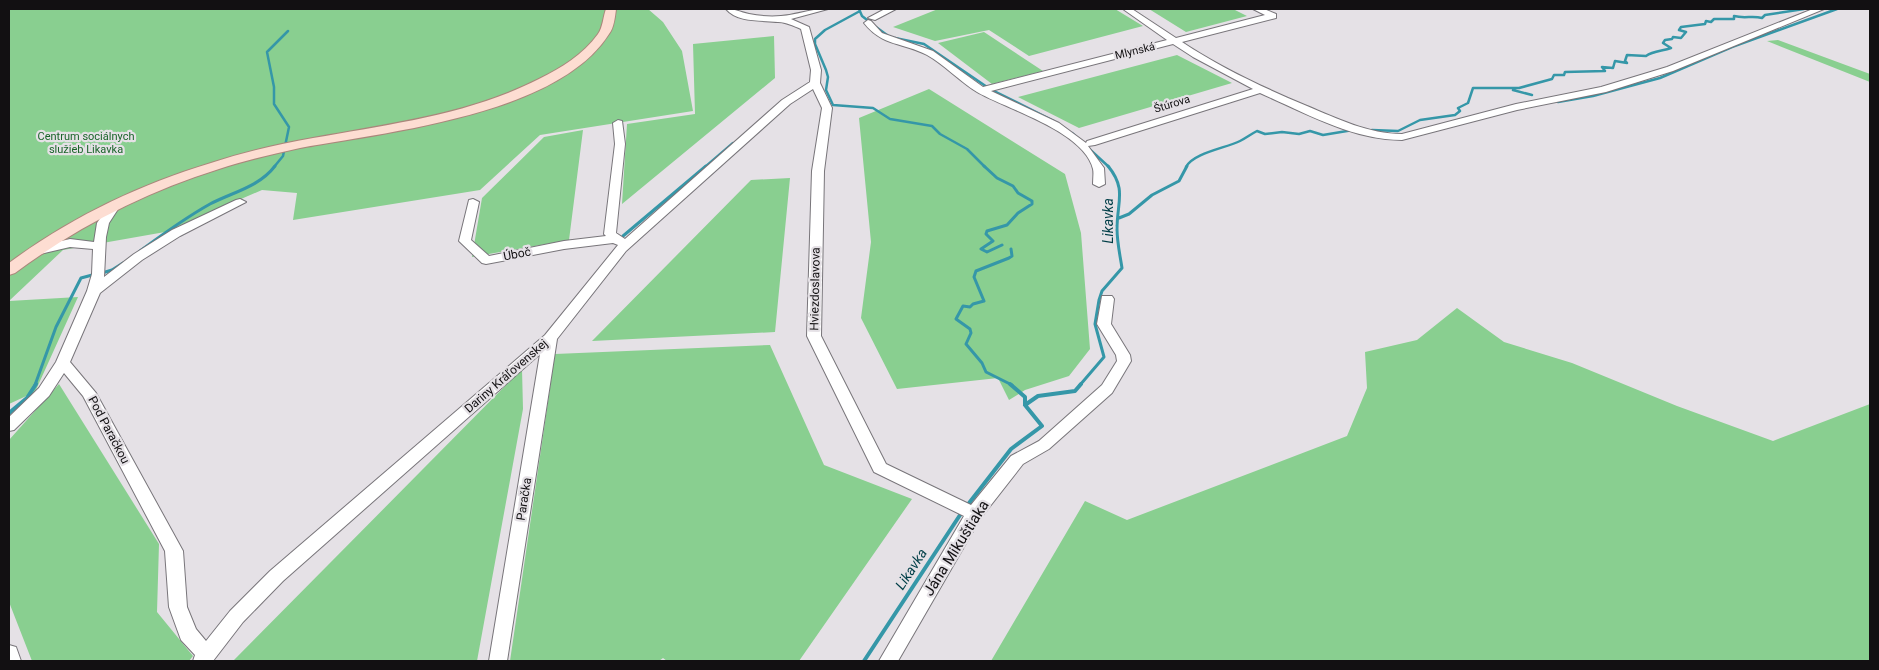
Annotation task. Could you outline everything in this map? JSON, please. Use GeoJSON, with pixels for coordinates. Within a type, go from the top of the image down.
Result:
{"type":"FeatureCollection","features":[{"type":"Feature","properties":{"kind":"main road"},"geometry":{"type":"LineString","coordinates":[[9,270],[33,252],[114,206],[213,166],[314,142],[423,124],[474,109],[528,89],[560,73],[589,53],[605,32],[610,20],[610,9]]}},
{"type":"Feature","properties":{"kind":"street"},"geometry":{"type":"LineString","coordinates":[[730,9],[752,17],[781,19],[824,9]]}},
{"type":"Feature","properties":{"kind":"street"},"geometry":{"type":"LineString","coordinates":[[892,9],[870,21],[878,35],[930,53],[986,88],[1044,118],[1084,146],[1100,170],[1098,184]]}},
{"type":"Feature","properties":{"kind":"street"},"geometry":{"type":"LineString","coordinates":[[1127,9],[1196,55],[1261,90],[1342,125],[1386,137],[1402,137],[1516,107],[1604,90],[1670,69],[1820,9]]}},
{"type":"Feature","properties":{"kind":"street","name":"Mlynská"},"geometry":{"type":"LineString","coordinates":[[986,88],[1273,16],[1257,9]]}},
{"type":"Feature","properties":{"kind":"street"},"geometry":{"type":"LineString","coordinates":[[802,15],[816,70],[818,88]]}},
{"type":"Feature","properties":{"kind":"street"},"geometry":{"type":"LineString","coordinates":[[781,19],[806,31]]}},
{"type":"Feature","properties":{"kind":"street","name":"Dariny Kráľovenskej"},"geometry":{"type":"LineString","coordinates":[[204,658],[239,612],[289,565],[550,338],[565,322],[621,241],[786,102],[800,92],[818,88]]}},
{"type":"Feature","properties":{"kind":"street","name":"Hviezdoslavova"},"geometry":{"type":"LineString","coordinates":[[818,88],[827,108],[818,171],[814,336],[880,468],[974,514]]}},
{"type":"Feature","properties":{"kind":"street","name":"Štúrova"},"geometry":{"type":"LineString","coordinates":[[1091,143],[1261,90]]}},
{"type":"Feature","properties":{"kind":"street"},"geometry":{"type":"LineString","coordinates":[[618,123],[620,144],[610,234],[621,241]]}},
{"type":"Feature","properties":{"kind":"street"},"geometry":{"type":"LineString","coordinates":[[94,291],[138,257],[176,232],[240,202]]}},
{"type":"Feature","properties":{"kind":"street","name":"Úboč"},"geometry":{"type":"LineString","coordinates":[[473,202],[465,241],[486,260],[564,245],[621,241]]}},
{"type":"Feature","properties":{"kind":"street"},"geometry":{"type":"LineString","coordinates":[[9,426],[44,392],[63,363],[94,291],[103,223],[114,206]]}},
{"type":"Feature","properties":{"kind":"street"},"geometry":{"type":"LineString","coordinates":[[33,252],[69,242],[86,242],[100,247]]}},
{"type":"Feature","properties":{"kind":"street","name":"Jána Mikuštiaka"},"geometry":{"type":"LineString","coordinates":[[888,661],[974,514],[1017,460],[1044,445],[1108,389],[1124,361],[1123,354],[1104,324],[1107,298]]}},
{"type":"Feature","properties":{"kind":"street","name":"Paračka"},"geometry":{"type":"LineString","coordinates":[[498,661],[550,338]]}},
{"type":"Feature","properties":{"kind":"street","name":"Pod Paračkou"},"geometry":{"type":"LineString","coordinates":[[63,363],[89,393],[174,551],[178,607],[188,634],[204,658]]}},
{"type":"Feature","properties":{"kind":"street"},"geometry":{"type":"LineString","coordinates":[[9,653],[12,661]]}},
{"type":"Feature","properties":{"kind":"green space","name":"Centrum sociálnych služieb Likavka"},"geometry":{"type":"Polygon","coordinates":[[[9,9],[648,9],[663,22],[682,51],[693,111],[540,135],[480,190],[293,220],[297,193],[262,190],[165,232],[63,250],[9,301],[9,9]]]}},
{"type":"Feature","properties":{"kind":"green space"},"geometry":{"type":"Polygon","coordinates":[[[938,9],[1115,9],[1143,26],[1029,56],[989,30],[935,41],[893,27],[938,9]]]}},
{"type":"Feature","properties":{"kind":"green space"},"geometry":{"type":"Polygon","coordinates":[[[1149,9],[1233,9],[1247,16],[1186,32],[1149,9]]]}},
{"type":"Feature","properties":{"kind":"green space"},"geometry":{"type":"Polygon","coordinates":[[[984,32],[1043,71],[992,84],[938,43],[984,32]]]}},
{"type":"Feature","properties":{"kind":"green space"},"geometry":{"type":"Polygon","coordinates":[[[774,36],[775,78],[622,204],[627,124],[695,114],[693,44],[774,36]]]}},
{"type":"Feature","properties":{"kind":"green space"},"geometry":{"type":"Polygon","coordinates":[[[1778,40],[1870,74],[1870,82],[1767,41],[1778,40]]]}},
{"type":"Feature","properties":{"kind":"green space"},"geometry":{"type":"Polygon","coordinates":[[[1177,55],[1232,83],[1079,128],[1018,97],[1177,55]]]}},
{"type":"Feature","properties":{"kind":"green space"},"geometry":{"type":"Polygon","coordinates":[[[929,89],[1065,174],[1081,233],[1090,349],[1069,376],[1025,390],[1009,400],[998,378],[897,389],[861,318],[871,242],[859,118],[929,89]]]}},
{"type":"Feature","properties":{"kind":"green space"},"geometry":{"type":"Polygon","coordinates":[[[583,130],[569,240],[472,257],[482,198],[544,137],[583,130]]]}},
{"type":"Feature","properties":{"kind":"green space"},"geometry":{"type":"Polygon","coordinates":[[[790,178],[775,332],[592,341],[751,180],[790,178]]]}},
{"type":"Feature","properties":{"kind":"green space"},"geometry":{"type":"Polygon","coordinates":[[[78,297],[35,392],[9,404],[9,301],[78,297]]]}},
{"type":"Feature","properties":{"kind":"green space"},"geometry":{"type":"Polygon","coordinates":[[[1457,308],[1504,342],[1572,363],[1677,406],[1773,441],[1870,404],[1870,661],[991,661],[1085,501],[1127,520],[1347,436],[1367,388],[1365,352],[1417,340],[1457,308]]]}},
{"type":"Feature","properties":{"kind":"green space"},"geometry":{"type":"Polygon","coordinates":[[[770,345],[824,465],[912,499],[799,661],[667,661],[663,658],[659,661],[510,661],[555,354],[770,345]]]}},
{"type":"Feature","properties":{"kind":"green space"},"geometry":{"type":"Polygon","coordinates":[[[522,369],[523,409],[477,661],[233,661],[522,369]]]}},
{"type":"Feature","properties":{"kind":"green space"},"geometry":{"type":"Polygon","coordinates":[[[59,384],[159,544],[157,612],[193,656],[189,661],[32,661],[9,602],[9,440],[59,384]]]}},
{"type":"Feature","properties":{"kind":"waterway"},"geometry":{"type":"LineString","coordinates":[[1372,130],[1398,131],[1420,120],[1455,115],[1460,111],[1458,108],[1468,103],[1473,88],[1519,88],[1552,79],[1554,75],[1564,75],[1565,72],[1605,71],[1602,67],[1613,68],[1615,61],[1627,63],[1625,61],[1627,55],[1646,56],[1671,48],[1663,43],[1665,40],[1672,39],[1673,37],[1681,38],[1686,32],[1679,30],[1681,27],[1705,24],[1706,21],[1711,22],[1714,19],[1734,19],[1734,16],[1762,18],[1765,15],[1804,9]]}},
{"type":"Feature","properties":{"kind":"waterway"},"geometry":{"type":"LineString","coordinates":[[1558,102],[1593,96],[1660,78],[1732,47],[1837,9]]}},
{"type":"Feature","properties":{"kind":"waterway","name":"Likavka"},"geometry":{"type":"LineString","coordinates":[[860,11],[862,16],[871,23]]}},
{"type":"Feature","properties":{"kind":"waterway"},"geometry":{"type":"LineString","coordinates":[[860,11],[825,30],[815,39],[815,44],[828,77],[826,90],[833,105],[873,108],[890,119],[932,126],[940,134],[967,149],[984,166]]}},
{"type":"Feature","properties":{"kind":"waterway","name":"Likavka"},"geometry":{"type":"LineString","coordinates":[[876,27],[887,35]]}},
{"type":"Feature","properties":{"kind":"waterway"},"geometry":{"type":"LineString","coordinates":[[274,167],[283,156],[289,127],[274,104],[274,87],[267,52],[288,31]]}},
{"type":"Feature","properties":{"kind":"waterway","name":"Likavka"},"geometry":{"type":"LineString","coordinates":[[895,38],[924,44],[990,89],[1054,121]]}},
{"type":"Feature","properties":{"kind":"waterway"},"geometry":{"type":"LineString","coordinates":[[1513,90],[1532,95]]}},
{"type":"Feature","properties":{"kind":"waterway"},"geometry":{"type":"LineString","coordinates":[[1186,167],[1202,154],[1234,144],[1257,131],[1265,134],[1282,132],[1299,134],[1310,131],[1323,135],[1353,130]]}},
{"type":"Feature","properties":{"kind":"waterway","name":"Likavka"},"geometry":{"type":"LineString","coordinates":[[1072,133],[1108,166]]}},
{"type":"Feature","properties":{"kind":"waterway"},"geometry":{"type":"LineString","coordinates":[[705,167],[733,143]]}},
{"type":"Feature","properties":{"kind":"waterway"},"geometry":{"type":"LineString","coordinates":[[140,251],[201,209],[261,179],[275,166]]}},
{"type":"Feature","properties":{"kind":"waterway"},"geometry":{"type":"LineString","coordinates":[[623,236],[706,166]]}},
{"type":"Feature","properties":{"kind":"waterway"},"geometry":{"type":"LineString","coordinates":[[984,166],[997,178],[1013,186],[1018,193],[1032,201],[1032,204],[1018,213],[1007,225],[987,231],[986,234],[993,241],[981,249],[987,252],[1002,245]]}},
{"type":"Feature","properties":{"kind":"waterway","name":"Likavka"},"geometry":{"type":"LineString","coordinates":[[1080,385],[1104,357],[1095,324],[1099,300],[1102,291],[1122,268],[1117,234],[1120,196],[1114,174],[1108,166]]}},
{"type":"Feature","properties":{"kind":"waterway"},"geometry":{"type":"LineString","coordinates":[[1119,218],[1129,214],[1152,195],[1179,181],[1187,166]]}},
{"type":"Feature","properties":{"kind":"waterway"},"geometry":{"type":"LineString","coordinates":[[1010,384],[986,372],[982,363],[966,344],[971,333],[970,329],[956,319],[963,306],[970,307],[973,304],[984,301],[974,277],[976,271],[1009,258],[1012,256],[1011,249]]}},
{"type":"Feature","properties":{"kind":"waterway"},"geometry":{"type":"LineString","coordinates":[[102,273],[112,270],[123,263]]}},
{"type":"Feature","properties":{"kind":"waterway"},"geometry":{"type":"LineString","coordinates":[[35,385],[56,327],[81,278],[96,274]]}},
{"type":"Feature","properties":{"kind":"waterway"},"geometry":{"type":"LineString","coordinates":[[9,413],[27,398],[36,384]]}},
{"type":"Feature","properties":{"kind":"waterway"},"geometry":{"type":"LineString","coordinates":[[1010,384],[1025,397],[1025,404]]}},
{"type":"Feature","properties":{"kind":"waterway","name":"Likavka"},"geometry":{"type":"LineString","coordinates":[[966,507],[1011,449],[1042,426],[1025,405],[1038,396],[1075,391],[1081,384]]}},
{"type":"Feature","properties":{"kind":"waterway","name":"Likavka"},"geometry":{"type":"LineString","coordinates":[[864,661],[962,512]]}}]}
